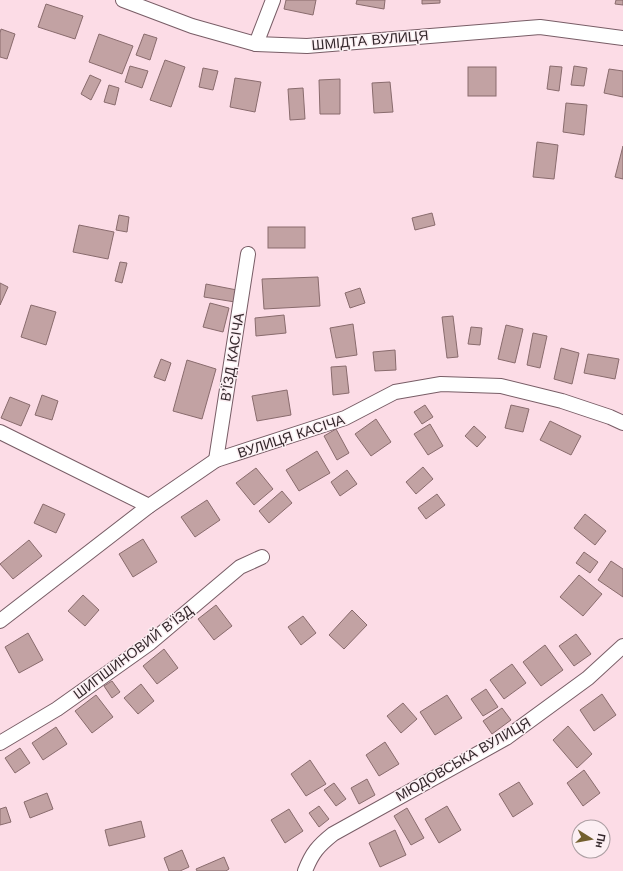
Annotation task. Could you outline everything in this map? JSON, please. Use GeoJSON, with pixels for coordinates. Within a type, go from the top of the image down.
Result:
{"type":"FeatureCollection","features":[{"type":"Feature","properties":{"kind":"street","name":"ШМІДТА ВУЛИЦЯ"},"geometry":{"type":"LineString","coordinates":[[123,0],[192,26],[256,44],[307,46],[540,27],[623,38]]}},
{"type":"Feature","properties":{"kind":"street"},"geometry":{"type":"LineString","coordinates":[[256,44],[273,0]]}},
{"type":"Feature","properties":{"kind":"street","name":"В’ЇЗД КАСІЧА"},"geometry":{"type":"LineString","coordinates":[[216,460],[248,254]]}},
{"type":"Feature","properties":{"kind":"street","name":"ВУЛИЦЯ КАСІЧА"},"geometry":{"type":"LineString","coordinates":[[0,621],[149,506],[216,460],[345,418],[395,392],[441,384],[501,386],[562,401],[610,417],[623,423]]}},
{"type":"Feature","properties":{"kind":"street"},"geometry":{"type":"LineString","coordinates":[[0,432],[149,506]]}},
{"type":"Feature","properties":{"kind":"street","name":"ШИПШИНОВИЙ В'ЇЗД"},"geometry":{"type":"LineString","coordinates":[[0,743],[57,709],[150,643],[240,567],[262,557]]}},
{"type":"Feature","properties":{"kind":"street","name":"МЮДОВСЬКА ВУЛИЦЯ"},"geometry":{"type":"LineString","coordinates":[[305,871],[309,860],[320,846],[333,834],[506,738],[588,678],[623,646]]}},
{"type":"Feature","properties":{"kind":"building"},"geometry":{"type":"Polygon","coordinates":[[[286,0],[316,0],[313,15],[284,9],[286,0]]]}},
{"type":"Feature","properties":{"kind":"building"},"geometry":{"type":"Polygon","coordinates":[[[357,0],[385,0],[384,9],[356,4],[357,0]]]}},
{"type":"Feature","properties":{"kind":"building"},"geometry":{"type":"Polygon","coordinates":[[[422,0],[440,0],[440,3],[422,4],[422,0]]]}},
{"type":"Feature","properties":{"kind":"building"},"geometry":{"type":"Polygon","coordinates":[[[616,0],[623,0],[623,5],[615,4],[616,0]]]}},
{"type":"Feature","properties":{"kind":"building"},"geometry":{"type":"Polygon","coordinates":[[[46,4],[83,16],[75,39],[38,27],[46,4]]]}},
{"type":"Feature","properties":{"kind":"building"},"geometry":{"type":"Polygon","coordinates":[[[1,29],[15,34],[7,59],[0,57],[1,29]]]}},
{"type":"Feature","properties":{"kind":"building"},"geometry":{"type":"Polygon","coordinates":[[[99,34],[133,46],[122,74],[89,62],[99,34]]]}},
{"type":"Feature","properties":{"kind":"building"},"geometry":{"type":"Polygon","coordinates":[[[144,34],[157,38],[150,60],[136,55],[144,34]]]}},
{"type":"Feature","properties":{"kind":"building"},"geometry":{"type":"Polygon","coordinates":[[[165,60],[185,67],[171,107],[150,100],[165,60]]]}},
{"type":"Feature","properties":{"kind":"building"},"geometry":{"type":"Polygon","coordinates":[[[130,66],[148,71],[142,88],[125,82],[130,66]]]}},
{"type":"Feature","properties":{"kind":"building"},"geometry":{"type":"Polygon","coordinates":[[[550,66],[562,67],[559,91],[547,89],[550,66]]]}},
{"type":"Feature","properties":{"kind":"building"},"geometry":{"type":"Polygon","coordinates":[[[574,66],[587,68],[584,86],[571,85],[574,66]]]}},
{"type":"Feature","properties":{"kind":"building"},"geometry":{"type":"Polygon","coordinates":[[[468,67],[496,67],[496,96],[468,96],[468,67]]]}},
{"type":"Feature","properties":{"kind":"building"},"geometry":{"type":"Polygon","coordinates":[[[203,68],[218,71],[213,90],[199,87],[203,68]]]}},
{"type":"Feature","properties":{"kind":"building"},"geometry":{"type":"Polygon","coordinates":[[[609,69],[623,71],[623,97],[604,93],[609,69]]]}},
{"type":"Feature","properties":{"kind":"building"},"geometry":{"type":"Polygon","coordinates":[[[90,75],[101,80],[91,100],[81,94],[90,75]]]}},
{"type":"Feature","properties":{"kind":"building"},"geometry":{"type":"Polygon","coordinates":[[[235,78],[261,82],[255,112],[230,107],[235,78]]]}},
{"type":"Feature","properties":{"kind":"building"},"geometry":{"type":"Polygon","coordinates":[[[340,79],[340,114],[320,114],[319,80],[340,79]]]}},
{"type":"Feature","properties":{"kind":"building"},"geometry":{"type":"Polygon","coordinates":[[[390,82],[393,112],[374,113],[372,83],[390,82]]]}},
{"type":"Feature","properties":{"kind":"building"},"geometry":{"type":"Polygon","coordinates":[[[109,85],[119,88],[115,105],[104,102],[109,85]]]}},
{"type":"Feature","properties":{"kind":"building"},"geometry":{"type":"Polygon","coordinates":[[[303,88],[305,119],[290,120],[288,89],[303,88]]]}},
{"type":"Feature","properties":{"kind":"building"},"geometry":{"type":"Polygon","coordinates":[[[566,103],[587,105],[584,135],[563,132],[566,103]]]}},
{"type":"Feature","properties":{"kind":"building"},"geometry":{"type":"Polygon","coordinates":[[[537,142],[558,145],[554,179],[533,177],[537,142]]]}},
{"type":"Feature","properties":{"kind":"building"},"geometry":{"type":"Polygon","coordinates":[[[623,146],[623,179],[615,177],[623,146]]]}},
{"type":"Feature","properties":{"kind":"building"},"geometry":{"type":"Polygon","coordinates":[[[432,213],[435,225],[415,230],[412,218],[432,213]]]}},
{"type":"Feature","properties":{"kind":"building"},"geometry":{"type":"Polygon","coordinates":[[[119,215],[129,217],[127,232],[116,230],[119,215]]]}},
{"type":"Feature","properties":{"kind":"building"},"geometry":{"type":"Polygon","coordinates":[[[79,225],[114,232],[108,259],[73,252],[79,225]]]}},
{"type":"Feature","properties":{"kind":"building"},"geometry":{"type":"Polygon","coordinates":[[[268,227],[305,227],[305,248],[268,248],[268,227]]]}},
{"type":"Feature","properties":{"kind":"building"},"geometry":{"type":"Polygon","coordinates":[[[120,262],[127,263],[122,283],[115,281],[120,262]]]}},
{"type":"Feature","properties":{"kind":"building"},"geometry":{"type":"Polygon","coordinates":[[[318,277],[320,306],[264,309],[262,279],[318,277]]]}},
{"type":"Feature","properties":{"kind":"building"},"geometry":{"type":"Polygon","coordinates":[[[0,283],[8,287],[0,305],[0,283]]]}},
{"type":"Feature","properties":{"kind":"building"},"geometry":{"type":"Polygon","coordinates":[[[206,284],[237,290],[235,302],[204,297],[206,284]]]}},
{"type":"Feature","properties":{"kind":"building"},"geometry":{"type":"Polygon","coordinates":[[[360,288],[365,303],[350,308],[345,293],[360,288]]]}},
{"type":"Feature","properties":{"kind":"building"},"geometry":{"type":"Polygon","coordinates":[[[210,303],[229,308],[223,332],[203,327],[210,303]]]}},
{"type":"Feature","properties":{"kind":"building"},"geometry":{"type":"Polygon","coordinates":[[[31,305],[56,312],[46,345],[21,337],[31,305]]]}},
{"type":"Feature","properties":{"kind":"building"},"geometry":{"type":"Polygon","coordinates":[[[284,315],[286,333],[256,336],[255,318],[284,315]]]}},
{"type":"Feature","properties":{"kind":"building"},"geometry":{"type":"Polygon","coordinates":[[[453,316],[458,357],[447,358],[442,317],[453,316]]]}},
{"type":"Feature","properties":{"kind":"building"},"geometry":{"type":"Polygon","coordinates":[[[353,324],[357,355],[336,358],[330,328],[353,324]]]}},
{"type":"Feature","properties":{"kind":"building"},"geometry":{"type":"Polygon","coordinates":[[[506,325],[523,329],[515,363],[498,359],[506,325]]]}},
{"type":"Feature","properties":{"kind":"building"},"geometry":{"type":"Polygon","coordinates":[[[471,327],[482,328],[480,345],[468,344],[471,327]]]}},
{"type":"Feature","properties":{"kind":"building"},"geometry":{"type":"Polygon","coordinates":[[[533,333],[547,336],[540,368],[527,365],[533,333]]]}},
{"type":"Feature","properties":{"kind":"building"},"geometry":{"type":"Polygon","coordinates":[[[561,348],[579,353],[572,384],[554,379],[561,348]]]}},
{"type":"Feature","properties":{"kind":"building"},"geometry":{"type":"Polygon","coordinates":[[[395,350],[396,370],[375,371],[373,352],[395,350]]]}},
{"type":"Feature","properties":{"kind":"building"},"geometry":{"type":"Polygon","coordinates":[[[588,354],[619,359],[615,379],[584,373],[588,354]]]}},
{"type":"Feature","properties":{"kind":"building"},"geometry":{"type":"Polygon","coordinates":[[[161,359],[171,363],[165,381],[154,377],[161,359]]]}},
{"type":"Feature","properties":{"kind":"building"},"geometry":{"type":"Polygon","coordinates":[[[187,360],[216,369],[202,419],[173,411],[187,360]]]}},
{"type":"Feature","properties":{"kind":"building"},"geometry":{"type":"Polygon","coordinates":[[[346,366],[349,393],[333,395],[331,367],[346,366]]]}},
{"type":"Feature","properties":{"kind":"building"},"geometry":{"type":"Polygon","coordinates":[[[287,390],[291,415],[257,421],[252,396],[287,390]]]}},
{"type":"Feature","properties":{"kind":"building"},"geometry":{"type":"Polygon","coordinates":[[[42,395],[58,401],[52,420],[35,415],[42,395]]]}},
{"type":"Feature","properties":{"kind":"building"},"geometry":{"type":"Polygon","coordinates":[[[10,397],[30,405],[21,426],[1,418],[10,397]]]}},
{"type":"Feature","properties":{"kind":"building"},"geometry":{"type":"Polygon","coordinates":[[[425,405],[433,417],[422,424],[414,412],[425,405]]]}},
{"type":"Feature","properties":{"kind":"building"},"geometry":{"type":"Polygon","coordinates":[[[511,405],[529,409],[523,432],[505,428],[511,405]]]}},
{"type":"Feature","properties":{"kind":"building"},"geometry":{"type":"Polygon","coordinates":[[[376,419],[391,442],[371,456],[355,434],[376,419]]]}},
{"type":"Feature","properties":{"kind":"building"},"geometry":{"type":"Polygon","coordinates":[[[550,421],[581,436],[571,455],[540,440],[550,421]]]}},
{"type":"Feature","properties":{"kind":"building"},"geometry":{"type":"Polygon","coordinates":[[[430,424],[443,446],[428,455],[414,434],[430,424]]]}},
{"type":"Feature","properties":{"kind":"building"},"geometry":{"type":"Polygon","coordinates":[[[474,426],[486,437],[477,447],[465,436],[474,426]]]}},
{"type":"Feature","properties":{"kind":"building"},"geometry":{"type":"Polygon","coordinates":[[[336,429],[349,453],[337,460],[324,436],[336,429]]]}},
{"type":"Feature","properties":{"kind":"building"},"geometry":{"type":"Polygon","coordinates":[[[317,451],[330,473],[299,491],[286,470],[317,451]]]}},
{"type":"Feature","properties":{"kind":"building"},"geometry":{"type":"Polygon","coordinates":[[[423,467],[433,479],[416,494],[406,482],[423,467]]]}},
{"type":"Feature","properties":{"kind":"building"},"geometry":{"type":"Polygon","coordinates":[[[256,468],[273,489],[254,505],[236,483],[256,468]]]}},
{"type":"Feature","properties":{"kind":"building"},"geometry":{"type":"Polygon","coordinates":[[[347,470],[357,484],[340,496],[331,482],[347,470]]]}},
{"type":"Feature","properties":{"kind":"building"},"geometry":{"type":"Polygon","coordinates":[[[282,491],[292,503],[269,523],[259,511],[282,491]]]}},
{"type":"Feature","properties":{"kind":"building"},"geometry":{"type":"Polygon","coordinates":[[[437,494],[445,505],[426,519],[418,508],[437,494]]]}},
{"type":"Feature","properties":{"kind":"building"},"geometry":{"type":"Polygon","coordinates":[[[207,500],[220,520],[195,537],[181,517],[207,500]]]}},
{"type":"Feature","properties":{"kind":"building"},"geometry":{"type":"Polygon","coordinates":[[[43,504],[65,514],[56,533],[34,523],[43,504]]]}},
{"type":"Feature","properties":{"kind":"building"},"geometry":{"type":"Polygon","coordinates":[[[585,514],[606,531],[595,545],[574,528],[585,514]]]}},
{"type":"Feature","properties":{"kind":"building"},"geometry":{"type":"Polygon","coordinates":[[[143,539],[157,562],[133,577],[119,554],[143,539]]]}},
{"type":"Feature","properties":{"kind":"building"},"geometry":{"type":"Polygon","coordinates":[[[29,540],[42,556],[13,579],[0,564],[29,540]]]}},
{"type":"Feature","properties":{"kind":"building"},"geometry":{"type":"Polygon","coordinates":[[[584,552],[598,562],[590,573],[576,563],[584,552]]]}},
{"type":"Feature","properties":{"kind":"building"},"geometry":{"type":"Polygon","coordinates":[[[611,561],[623,569],[623,597],[598,580],[611,561]]]}},
{"type":"Feature","properties":{"kind":"building"},"geometry":{"type":"Polygon","coordinates":[[[579,575],[602,594],[583,616],[560,597],[579,575]]]}},
{"type":"Feature","properties":{"kind":"building"},"geometry":{"type":"Polygon","coordinates":[[[83,595],[99,610],[85,626],[68,611],[83,595]]]}},
{"type":"Feature","properties":{"kind":"building"},"geometry":{"type":"Polygon","coordinates":[[[216,605],[232,626],[214,640],[198,619],[216,605]]]}},
{"type":"Feature","properties":{"kind":"building"},"geometry":{"type":"Polygon","coordinates":[[[352,610],[367,625],[344,649],[329,635],[352,610]]]}},
{"type":"Feature","properties":{"kind":"building"},"geometry":{"type":"Polygon","coordinates":[[[303,616],[316,633],[301,645],[288,627],[303,616]]]}},
{"type":"Feature","properties":{"kind":"building"},"geometry":{"type":"Polygon","coordinates":[[[28,633],[43,660],[19,673],[5,647],[28,633]]]}},
{"type":"Feature","properties":{"kind":"building"},"geometry":{"type":"Polygon","coordinates":[[[576,634],[591,654],[574,666],[559,646],[576,634]]]}},
{"type":"Feature","properties":{"kind":"building"},"geometry":{"type":"Polygon","coordinates":[[[545,645],[563,670],[541,686],[523,662],[545,645]]]}},
{"type":"Feature","properties":{"kind":"building"},"geometry":{"type":"Polygon","coordinates":[[[164,649],[178,668],[157,684],[143,666],[164,649]]]}},
{"type":"Feature","properties":{"kind":"building"},"geometry":{"type":"Polygon","coordinates":[[[512,664],[526,683],[504,699],[490,680],[512,664]]]}},
{"type":"Feature","properties":{"kind":"building"},"geometry":{"type":"Polygon","coordinates":[[[112,681],[120,692],[112,698],[104,686],[112,681]]]}},
{"type":"Feature","properties":{"kind":"building"},"geometry":{"type":"Polygon","coordinates":[[[141,684],[154,701],[138,714],[124,698],[141,684]]]}},
{"type":"Feature","properties":{"kind":"building"},"geometry":{"type":"Polygon","coordinates":[[[486,689],[498,707],[483,716],[471,699],[486,689]]]}},
{"type":"Feature","properties":{"kind":"building"},"geometry":{"type":"Polygon","coordinates":[[[602,694],[616,715],[594,731],[580,710],[602,694]]]}},
{"type":"Feature","properties":{"kind":"building"},"geometry":{"type":"Polygon","coordinates":[[[96,695],[113,717],[92,733],[75,711],[96,695]]]}},
{"type":"Feature","properties":{"kind":"building"},"geometry":{"type":"Polygon","coordinates":[[[447,695],[462,718],[435,735],[420,712],[447,695]]]}},
{"type":"Feature","properties":{"kind":"building"},"geometry":{"type":"Polygon","coordinates":[[[403,703],[417,719],[401,733],[387,716],[403,703]]]}},
{"type":"Feature","properties":{"kind":"building"},"geometry":{"type":"Polygon","coordinates":[[[502,708],[511,720],[492,734],[483,721],[502,708]]]}},
{"type":"Feature","properties":{"kind":"building"},"geometry":{"type":"Polygon","coordinates":[[[568,726],[592,754],[577,768],[553,740],[568,726]]]}},
{"type":"Feature","properties":{"kind":"building"},"geometry":{"type":"Polygon","coordinates":[[[56,727],[67,744],[43,760],[32,743],[56,727]]]}},
{"type":"Feature","properties":{"kind":"building"},"geometry":{"type":"Polygon","coordinates":[[[385,742],[399,764],[379,776],[366,755],[385,742]]]}},
{"type":"Feature","properties":{"kind":"building"},"geometry":{"type":"Polygon","coordinates":[[[20,748],[30,763],[15,773],[5,758],[20,748]]]}},
{"type":"Feature","properties":{"kind":"building"},"geometry":{"type":"Polygon","coordinates":[[[310,760],[326,784],[306,796],[291,774],[310,760]]]}},
{"type":"Feature","properties":{"kind":"building"},"geometry":{"type":"Polygon","coordinates":[[[584,770],[600,793],[583,806],[567,783],[584,770]]]}},
{"type":"Feature","properties":{"kind":"building"},"geometry":{"type":"Polygon","coordinates":[[[367,779],[375,795],[359,804],[351,788],[367,779]]]}},
{"type":"Feature","properties":{"kind":"building"},"geometry":{"type":"Polygon","coordinates":[[[519,782],[533,804],[513,817],[499,794],[519,782]]]}},
{"type":"Feature","properties":{"kind":"building"},"geometry":{"type":"Polygon","coordinates":[[[334,783],[346,799],[336,806],[324,790],[334,783]]]}},
{"type":"Feature","properties":{"kind":"building"},"geometry":{"type":"Polygon","coordinates":[[[47,793],[53,809],[30,818],[24,802],[47,793]]]}},
{"type":"Feature","properties":{"kind":"building"},"geometry":{"type":"Polygon","coordinates":[[[319,806],[329,819],[319,827],[309,813],[319,806]]]}},
{"type":"Feature","properties":{"kind":"building"},"geometry":{"type":"Polygon","coordinates":[[[447,806],[461,830],[439,843],[425,819],[447,806]]]}},
{"type":"Feature","properties":{"kind":"building"},"geometry":{"type":"Polygon","coordinates":[[[6,807],[11,822],[0,825],[0,809],[6,807]]]}},
{"type":"Feature","properties":{"kind":"building"},"geometry":{"type":"Polygon","coordinates":[[[407,808],[424,838],[411,845],[394,816],[407,808]]]}},
{"type":"Feature","properties":{"kind":"building"},"geometry":{"type":"Polygon","coordinates":[[[289,809],[303,831],[285,843],[271,820],[289,809]]]}},
{"type":"Feature","properties":{"kind":"building"},"geometry":{"type":"Polygon","coordinates":[[[141,821],[145,837],[109,846],[105,830],[141,821]]]}},
{"type":"Feature","properties":{"kind":"building"},"geometry":{"type":"Polygon","coordinates":[[[395,830],[406,855],[380,867],[369,843],[395,830]]]}},
{"type":"Feature","properties":{"kind":"building"},"geometry":{"type":"Polygon","coordinates":[[[182,850],[189,867],[180,871],[169,871],[164,858],[182,850]]]}},
{"type":"Feature","properties":{"kind":"building"},"geometry":{"type":"Polygon","coordinates":[[[224,857],[229,869],[226,871],[197,871],[196,869],[224,857]]]}}]}
